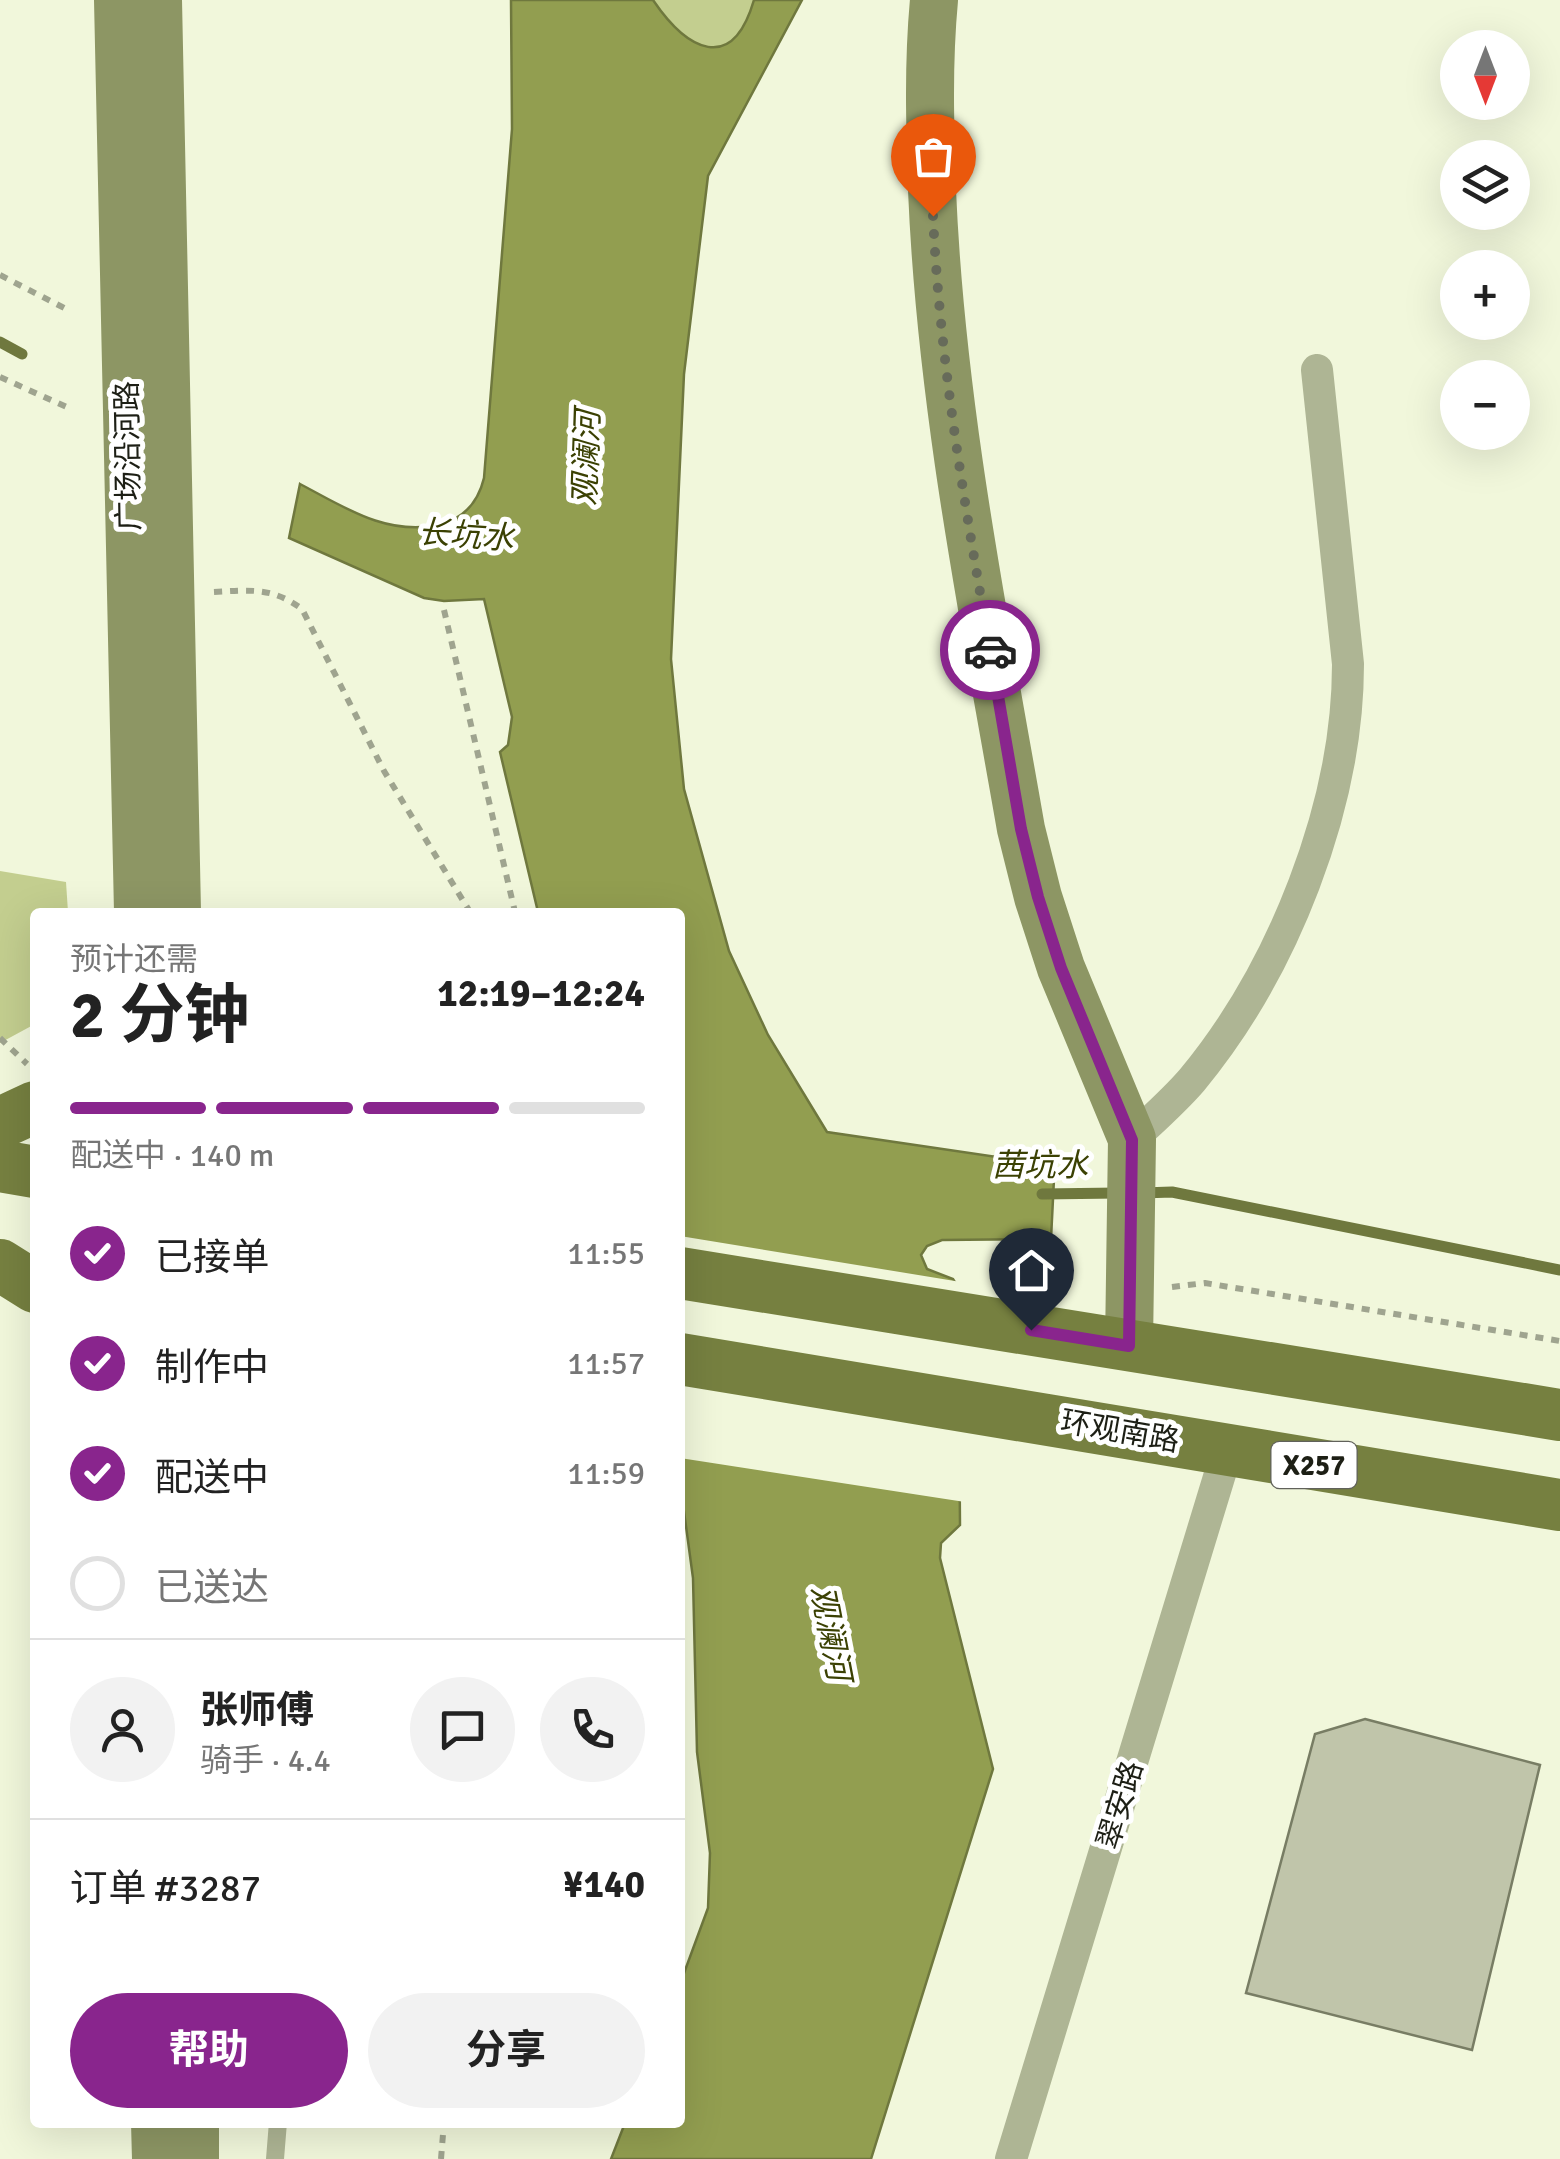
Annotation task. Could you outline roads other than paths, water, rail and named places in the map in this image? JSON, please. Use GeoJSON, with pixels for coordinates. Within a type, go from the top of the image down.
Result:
{"type":"FeatureCollection","features":[{"type":"Feature","properties":{"kind":"main road"},"geometry":{"type":"LineString","coordinates":[[0,1123],[30,1090]]}},
{"type":"Feature","properties":{"kind":"main road"},"geometry":{"type":"LineString","coordinates":[[0,1166],[30,1171]]}},
{"type":"Feature","properties":{"kind":"main road"},"geometry":{"type":"LineString","coordinates":[[0,1249],[30,1253]]}},
{"type":"Feature","properties":{"kind":"main road"},"geometry":{"type":"LineString","coordinates":[[0,1265],[30,1284]]}},
{"type":"Feature","properties":{"kind":"main road"},"geometry":{"type":"LineString","coordinates":[[685,1274],[1560,1415]]}},
{"type":"Feature","properties":{"kind":"main road","name":"环观南路"},"geometry":{"type":"LineString","coordinates":[[685,1359],[1560,1505]]}},
{"type":"Feature","properties":{"kind":"street","name":"广场沿河路"},"geometry":{"type":"LineString","coordinates":[[118,0],[138,908]]}},
{"type":"Feature","properties":{"kind":"street","name":"广场沿河路"},"geometry":{"type":"LineString","coordinates":[[158,0],[177,908]]}},
{"type":"Feature","properties":{"kind":"street"},"geometry":{"type":"LineString","coordinates":[[934,0],[928,110],[936,286],[964,502],[1021,829],[1038,897],[1061,968],[1133,1154],[1129,1346]]}},
{"type":"Feature","properties":{"kind":"street"},"geometry":{"type":"LineString","coordinates":[[1133,1154],[1240,1012],[1276,951],[1310,867],[1342,754],[1348,710],[1348,664],[1317,370]]}},
{"type":"Feature","properties":{"kind":"street","name":"翠安路"},"geometry":{"type":"LineString","coordinates":[[1011,2159],[1227,1451]]}},
{"type":"Feature","properties":{"kind":"street"},"geometry":{"type":"LineString","coordinates":[[156,2128],[156,2159]]}},
{"type":"Feature","properties":{"kind":"street"},"geometry":{"type":"LineString","coordinates":[[195,2128],[195,2159]]}},
{"type":"Feature","properties":{"kind":"lane"},"geometry":{"type":"LineString","coordinates":[[275,2159],[278,2128]]}},
{"type":"Feature","properties":{"kind":"water","name":"观澜河"},"geometry":{"type":"Polygon","coordinates":[[[511,0],[653,0],[680,32],[708,47],[734,39],[754,0],[802,0],[708,176],[684,374],[671,659],[684,789],[729,951],[768,1035],[827,1132],[1004,1158],[1003,1175],[1054,1179],[1051,1239],[942,1240],[927,1246],[921,1255],[927,1269],[953,1279],[958,1287],[960,1525],[941,1543],[940,1558],[993,1769],[871,2159],[611,2159],[623,2128],[685,2128],[685,1970],[708,1908],[710,1853],[697,1752],[693,1578],[685,1519],[685,908],[537,908],[500,752],[508,745],[512,717],[484,599],[424,598],[289,538],[300,484],[349,510],[401,526],[438,525],[462,514],[474,502],[484,478],[512,129],[511,0]]]}},
{"type":"Feature","properties":{"kind":"waterway","name":"长坑水"},"geometry":{"type":"LineString","coordinates":[[0,342],[22,354]]}},
{"type":"Feature","properties":{"kind":"waterway","name":"茜坑水"},"geometry":{"type":"LineString","coordinates":[[1142,1193],[1172,1192],[1560,1270]]}},
{"type":"Feature","properties":{"kind":"waterway","name":"茜坑水"},"geometry":{"type":"LineString","coordinates":[[1042,1194],[1118,1193]]}}]}
